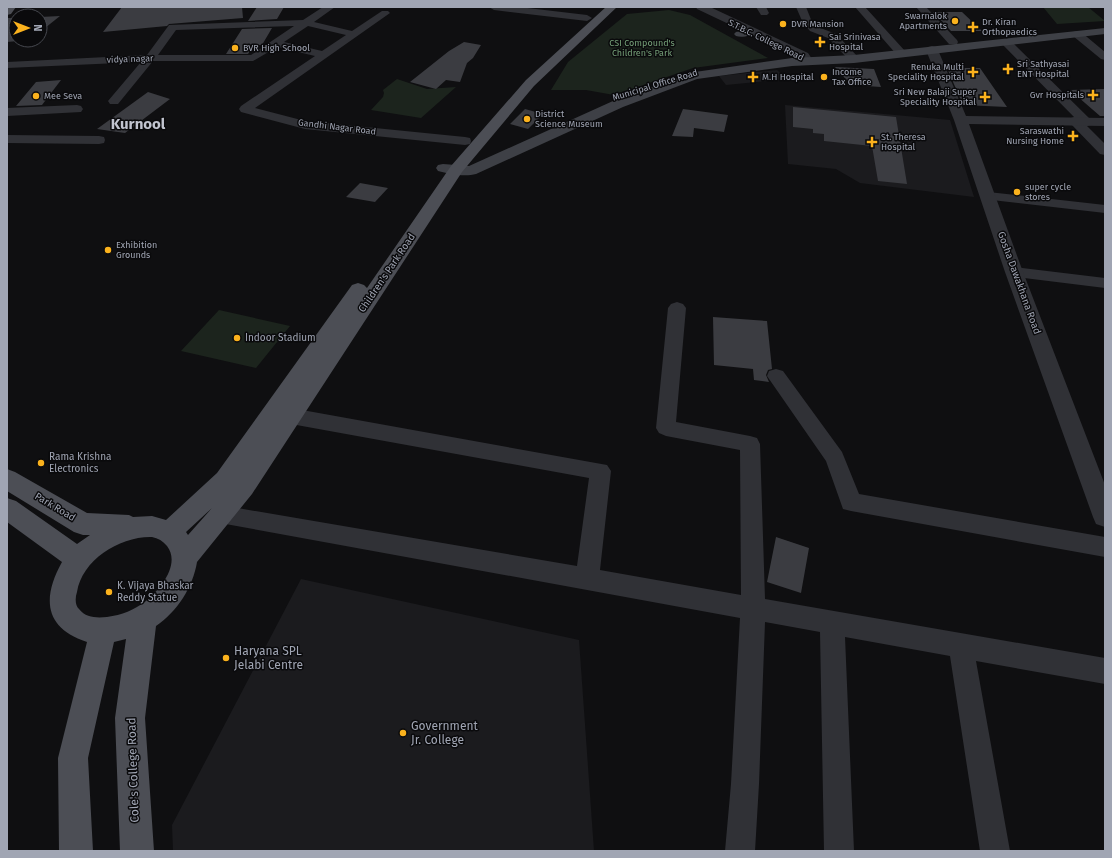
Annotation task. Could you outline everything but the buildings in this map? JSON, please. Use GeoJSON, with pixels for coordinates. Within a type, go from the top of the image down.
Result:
{"type":"FeatureCollection","features":[{"type":"Feature","properties":{"kind":"main road"},"geometry":{"type":"LineString","coordinates":[[7,12],[11,7]]}},
{"type":"Feature","properties":{"kind":"main road","name":"Children's Park Road"},"geometry":{"type":"LineString","coordinates":[[185,557],[244,487],[450,168],[465,141],[517,82],[601,7]]}},
{"type":"Feature","properties":{"kind":"main road","name":"Children's Park Road"},"geometry":{"type":"LineString","coordinates":[[162,529],[225,480],[450,168],[530,83],[612,7]]}},
{"type":"Feature","properties":{"kind":"main road","name":"Municipal Office Road"},"geometry":{"type":"LineString","coordinates":[[450,168],[471,171],[618,104],[695,76],[789,60],[852,56],[953,42],[1105,25]]}},
{"type":"Feature","properties":{"kind":"main road","name":"Municipal Office Road"},"geometry":{"type":"LineString","coordinates":[[898,50],[932,50],[1105,31]]}},
{"type":"Feature","properties":{"kind":"main road","name":"Park Road"},"geometry":{"type":"LineString","coordinates":[[7,479],[83,524],[162,529]]}},
{"type":"Feature","properties":{"kind":"main road"},"geometry":{"type":"LineString","coordinates":[[7,508],[79,560]]}},
{"type":"Feature","properties":{"kind":"main road"},"geometry":{"type":"LineString","coordinates":[[135,527],[162,529],[180,543],[185,557],[182,572],[174,589],[161,605],[143,618],[124,628],[103,631],[86,629],[72,622],[64,610],[62,595],[67,577],[79,560],[96,545],[115,534],[135,527]]}},
{"type":"Feature","properties":{"kind":"main road","name":"Cole's College Road"},"geometry":{"type":"LineString","coordinates":[[137,851],[130,718],[143,618]]}},
{"type":"Feature","properties":{"kind":"main road"},"geometry":{"type":"LineString","coordinates":[[76,851],[73,758],[103,631]]}},
{"type":"Feature","properties":{"kind":"street"},"geometry":{"type":"LineString","coordinates":[[276,43],[330,7]]}},
{"type":"Feature","properties":{"kind":"street"},"geometry":{"type":"LineString","coordinates":[[494,7],[587,18]]}},
{"type":"Feature","properties":{"kind":"street"},"geometry":{"type":"LineString","coordinates":[[691,7],[745,32],[789,60]]}},
{"type":"Feature","properties":{"kind":"street","name":"S.T.B.C. College Road"},"geometry":{"type":"LineString","coordinates":[[701,7],[745,32],[806,59]]}},
{"type":"Feature","properties":{"kind":"street"},"geometry":{"type":"LineString","coordinates":[[802,7],[808,23],[814,29],[832,36],[852,56]]}},
{"type":"Feature","properties":{"kind":"street"},"geometry":{"type":"LineString","coordinates":[[860,7],[898,50]]}},
{"type":"Feature","properties":{"kind":"street"},"geometry":{"type":"LineString","coordinates":[[921,7],[953,42]]}},
{"type":"Feature","properties":{"kind":"street","name":"Gandhi Nagar Road"},"geometry":{"type":"LineString","coordinates":[[385,13],[245,109],[305,125],[465,141]]}},
{"type":"Feature","properties":{"kind":"street"},"geometry":{"type":"LineString","coordinates":[[114,101],[150,58],[173,26],[307,23],[353,34]]}},
{"type":"Feature","properties":{"kind":"street"},"geometry":{"type":"LineString","coordinates":[[1077,34],[1105,57]]}},
{"type":"Feature","properties":{"kind":"street"},"geometry":{"type":"LineString","coordinates":[[1006,42],[1105,151]]}},
{"type":"Feature","properties":{"kind":"street"},"geometry":{"type":"LineString","coordinates":[[276,43],[323,55]]}},
{"type":"Feature","properties":{"kind":"street","name":"vidya nagar"},"geometry":{"type":"LineString","coordinates":[[7,64],[150,58],[253,58],[276,43]]}},
{"type":"Feature","properties":{"kind":"street","name":"Gosha Dawakhana Road"},"geometry":{"type":"LineString","coordinates":[[932,50],[961,120],[1014,272],[1105,517]]}},
{"type":"Feature","properties":{"kind":"street"},"geometry":{"type":"LineString","coordinates":[[7,112],[77,109]]}},
{"type":"Feature","properties":{"kind":"street"},"geometry":{"type":"LineString","coordinates":[[961,120],[1105,122]]}},
{"type":"Feature","properties":{"kind":"street"},"geometry":{"type":"LineString","coordinates":[[7,139],[99,140]]}},
{"type":"Feature","properties":{"kind":"street"},"geometry":{"type":"LineString","coordinates":[[988,196],[1105,209]]}},
{"type":"Feature","properties":{"kind":"street"},"geometry":{"type":"LineString","coordinates":[[1014,272],[1105,283]]}},
{"type":"Feature","properties":{"kind":"street"},"geometry":{"type":"LineString","coordinates":[[677,308],[666,428],[750,444],[753,610],[745,784],[740,851]]}},
{"type":"Feature","properties":{"kind":"street"},"geometry":{"type":"LineString","coordinates":[[776,376],[834,458],[851,502],[1105,547]]}},
{"type":"Feature","properties":{"kind":"street"},"geometry":{"type":"LineString","coordinates":[[291,416],[600,471],[587,580]]}},
{"type":"Feature","properties":{"kind":"street"},"geometry":{"type":"LineString","coordinates":[[220,514],[753,610],[1105,671]]}},
{"type":"Feature","properties":{"kind":"street"},"geometry":{"type":"LineString","coordinates":[[832,623],[839,851]]}},
{"type":"Feature","properties":{"kind":"street"},"geometry":{"type":"LineString","coordinates":[[961,646],[995,851]]}},
{"type":"Feature","properties":{"kind":"shaded area","name":"M.H Hospital"},"geometry":{"type":"Polygon","coordinates":[[[777,70],[787,79],[726,85],[719,76],[777,70]]]}},
{"type":"Feature","properties":{"kind":"shaded area","name":"St. Theresa Hospital"},"geometry":{"type":"Polygon","coordinates":[[[785,105],[950,120],[974,197],[860,183],[836,169],[788,164],[785,105]]]}},
{"type":"Feature","properties":{"kind":"shaded area","name":"Government Jr. College"},"geometry":{"type":"Polygon","coordinates":[[[301,579],[579,640],[594,851],[173,851],[172,825],[301,579]]]}},
{"type":"Feature","properties":{"kind":"green space"},"geometry":{"type":"Polygon","coordinates":[[[1043,7],[1088,7],[1105,21],[1057,24],[1043,7]]]}},
{"type":"Feature","properties":{"kind":"green space","name":"CSI Compound's Children's Park"},"geometry":{"type":"Polygon","coordinates":[[[669,10],[690,15],[768,58],[693,68],[614,95],[586,90],[551,90],[568,62],[627,14],[669,10]]]}},
{"type":"Feature","properties":{"kind":"green space"},"geometry":{"type":"Polygon","coordinates":[[[397,79],[427,89],[456,87],[421,118],[371,110],[383,97],[383,90],[397,79]]]}},
{"type":"Feature","properties":{"kind":"green space","name":"Indoor Stadium"},"geometry":{"type":"Polygon","coordinates":[[[219,310],[290,326],[256,368],[181,351],[219,310]]]}},
{"type":"Feature","properties":{"kind":"place","name":"Swarnalok Apartments"},"geometry":{"type":"Point","coordinates":[955,21]}},
{"type":"Feature","properties":{"kind":"place","name":"DVR Mansion"},"geometry":{"type":"Point","coordinates":[783,24]}},
{"type":"Feature","properties":{"kind":"place","name":"Dr. Kiran Orthopaedics"},"geometry":{"type":"Point","coordinates":[973,27]}},
{"type":"Feature","properties":{"kind":"place","name":"Sai Srinivasa Hospital"},"geometry":{"type":"Point","coordinates":[820,42]}},
{"type":"Feature","properties":{"kind":"place","name":"BVR High School"},"geometry":{"type":"Point","coordinates":[235,48]}},
{"type":"Feature","properties":{"kind":"place","name":"Sri Sathyasai ENT Hospital"},"geometry":{"type":"Point","coordinates":[1008,69]}},
{"type":"Feature","properties":{"kind":"place","name":"Renuka Multi Speciality Hospital"},"geometry":{"type":"Point","coordinates":[973,72]}},
{"type":"Feature","properties":{"kind":"place","name":"M.H Hospital"},"geometry":{"type":"Point","coordinates":[753,77]}},
{"type":"Feature","properties":{"kind":"place","name":"Income Tax Office"},"geometry":{"type":"Point","coordinates":[824,77]}},
{"type":"Feature","properties":{"kind":"place","name":"Gvr Hospitals"},"geometry":{"type":"Point","coordinates":[1093,95]}},
{"type":"Feature","properties":{"kind":"place","name":"Mee Seva"},"geometry":{"type":"Point","coordinates":[36,96]}},
{"type":"Feature","properties":{"kind":"place","name":"Sri New Balaji Super Speciality Hospital"},"geometry":{"type":"Point","coordinates":[985,97]}},
{"type":"Feature","properties":{"kind":"place","name":"District Science Museum"},"geometry":{"type":"Point","coordinates":[527,119]}},
{"type":"Feature","properties":{"kind":"place","name":"Saraswathi Nursing Home"},"geometry":{"type":"Point","coordinates":[1073,136]}},
{"type":"Feature","properties":{"kind":"place","name":"St. Theresa Hospital"},"geometry":{"type":"Point","coordinates":[872,142]}},
{"type":"Feature","properties":{"kind":"place","name":"super cycle stores"},"geometry":{"type":"Point","coordinates":[1017,192]}},
{"type":"Feature","properties":{"kind":"place","name":"Exhibition Grounds"},"geometry":{"type":"Point","coordinates":[108,250]}},
{"type":"Feature","properties":{"kind":"place","name":"Indoor Stadium"},"geometry":{"type":"Point","coordinates":[237,338]}},
{"type":"Feature","properties":{"kind":"place","name":"Rama Krishna Electronics"},"geometry":{"type":"Point","coordinates":[41,463]}},
{"type":"Feature","properties":{"kind":"place","name":"K. Vijaya Bhaskar Reddy Statue"},"geometry":{"type":"Point","coordinates":[109,592]}},
{"type":"Feature","properties":{"kind":"place","name":"Haryana SPL Jelabi Centre"},"geometry":{"type":"Point","coordinates":[226,658]}},
{"type":"Feature","properties":{"kind":"place","name":"Government Jr. College"},"geometry":{"type":"Point","coordinates":[403,733]}},
{"type":"Feature","properties":{"kind":"district","name":"Kurnool"},"geometry":{"type":"Point","coordinates":[138,124]}}]}
